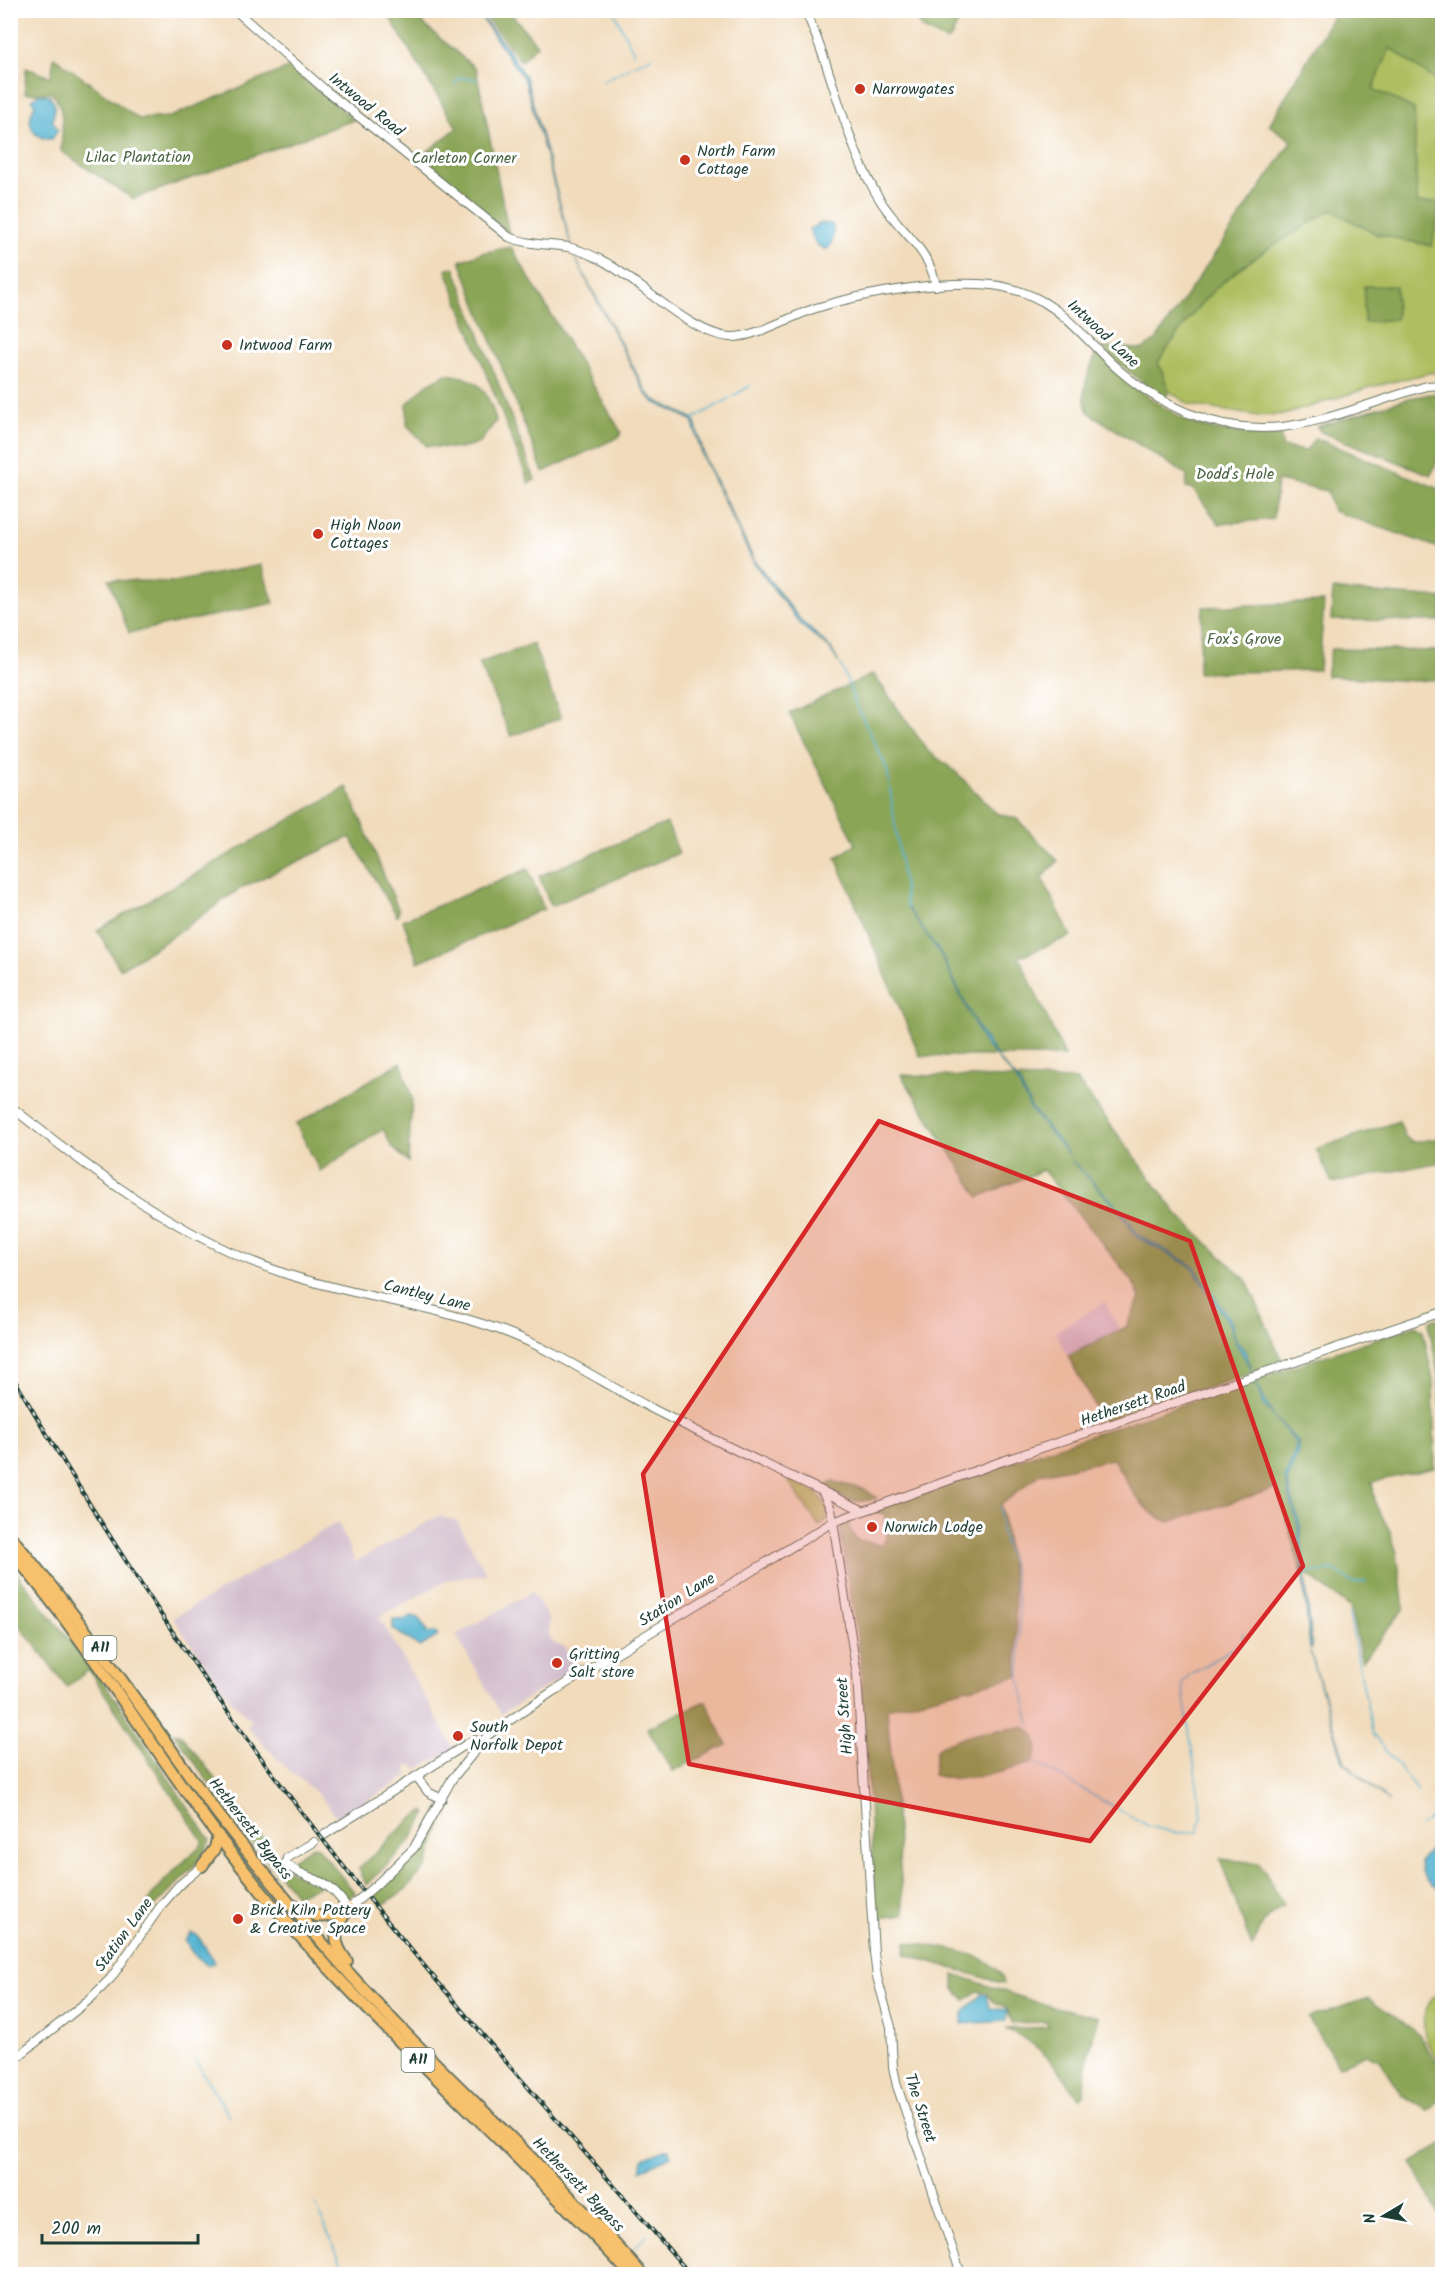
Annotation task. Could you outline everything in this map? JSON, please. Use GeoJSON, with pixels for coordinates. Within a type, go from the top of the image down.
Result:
{"type":"FeatureCollection","features":[{"type":"Feature","properties":{"kind":"highway","name":"Hethersett Bypass"},"geometry":{"type":"LineString","coordinates":[[10,1536],[71,1609],[192,1780],[273,1883],[372,1997],[567,2193],[642,2274]]}},
{"type":"Feature","properties":{"kind":"highway","name":"Hethersett Bypass"},"geometry":{"type":"LineString","coordinates":[[10,1550],[89,1650],[235,1858],[363,2006],[541,2179],[630,2274]]}},
{"type":"Feature","properties":{"kind":"highway"},"geometry":{"type":"LineString","coordinates":[[202,1866],[215,1848],[218,1835]]}},
{"type":"Feature","properties":{"kind":"highway"},"geometry":{"type":"LineString","coordinates":[[202,1866],[221,1858],[235,1858]]}},
{"type":"Feature","properties":{"kind":"highway","name":"A11"},"geometry":{"type":"LineString","coordinates":[[273,1883],[297,1906],[314,1917],[328,1917],[352,1906]]}},
{"type":"Feature","properties":{"kind":"highway","name":"A11"},"geometry":{"type":"LineString","coordinates":[[352,1906],[336,1929],[337,1946],[372,1997]]}},
{"type":"Feature","properties":{"kind":"street","name":"Intwood Road"},"geometry":{"type":"LineString","coordinates":[[235,10],[324,89],[509,237],[583,252],[608,264],[700,326],[725,336],[739,336]]}},
{"type":"Feature","properties":{"kind":"street"},"geometry":{"type":"LineString","coordinates":[[805,10],[828,65],[853,139],[872,185],[891,215],[917,242],[926,258],[936,286]]}},
{"type":"Feature","properties":{"kind":"street","name":"Intwood Lane"},"geometry":{"type":"LineString","coordinates":[[739,336],[840,302],[936,286],[1003,287],[1042,300],[1061,311],[1109,360],[1144,390],[1180,410],[1224,424],[1283,427],[1427,386],[1443,385]]}},
{"type":"Feature","properties":{"kind":"street","name":"Cantley Lane"},"geometry":{"type":"LineString","coordinates":[[10,1106],[132,1198],[162,1216],[228,1249],[283,1273],[313,1282],[431,1310],[505,1332],[676,1421],[862,1510]]}},
{"type":"Feature","properties":{"kind":"street","name":"Hethersett Road"},"geometry":{"type":"LineString","coordinates":[[833,1522],[862,1510],[1443,1312]]}},
{"type":"Feature","properties":{"kind":"street"},"geometry":{"type":"LineString","coordinates":[[824,1493],[831,1509],[833,1522]]}},
{"type":"Feature","properties":{"kind":"street","name":"Station Lane"},"geometry":{"type":"LineString","coordinates":[[352,1906],[414,1848],[452,1779],[478,1744],[537,1701],[833,1522]]}},
{"type":"Feature","properties":{"kind":"street","name":"High Street"},"geometry":{"type":"LineString","coordinates":[[833,1522],[856,1675],[872,1909]]}},
{"type":"Feature","properties":{"kind":"street","name":"Station Lane"},"geometry":{"type":"LineString","coordinates":[[324,1834],[470,1742],[475,1740],[478,1744]]}},
{"type":"Feature","properties":{"kind":"street"},"geometry":{"type":"LineString","coordinates":[[417,1777],[428,1792],[442,1799]]}},
{"type":"Feature","properties":{"kind":"street"},"geometry":{"type":"LineString","coordinates":[[314,1842],[286,1858],[286,1863],[289,1867],[323,1883],[352,1906]]}},
{"type":"Feature","properties":{"kind":"street","name":"Station Lane"},"geometry":{"type":"LineString","coordinates":[[10,2062],[90,1999],[111,1978],[160,1907],[178,1886],[202,1866]]}},
{"type":"Feature","properties":{"kind":"street","name":"The Street"},"geometry":{"type":"LineString","coordinates":[[872,1909],[877,1977],[891,2027],[893,2067],[897,2086],[961,2274]]}},
{"type":"Feature","properties":{"kind":"highlighted area"},"geometry":{"type":"Polygon","coordinates":[[[879,1121],[1190,1241],[1303,1566],[1090,1841],[689,1764],[643,1474],[879,1121]]]}},
{"type":"Feature","properties":{"kind":"shaded area"},"geometry":{"type":"Polygon","coordinates":[[[1105,1302],[1119,1330],[1068,1356],[1055,1332],[1105,1302]]]}},
{"type":"Feature","properties":{"kind":"shaded area"},"geometry":{"type":"Polygon","coordinates":[[[439,1516],[457,1521],[487,1574],[448,1580],[379,1617],[455,1750],[417,1769],[412,1765],[407,1767],[408,1776],[338,1818],[317,1793],[284,1766],[247,1726],[251,1721],[232,1701],[173,1618],[338,1522],[355,1562],[439,1516]]]}},
{"type":"Feature","properties":{"kind":"shaded area"},"geometry":{"type":"Polygon","coordinates":[[[532,1592],[549,1619],[549,1636],[553,1643],[564,1646],[577,1668],[501,1714],[456,1635],[532,1592]]]}},
{"type":"Feature","properties":{"kind":"green space"},"geometry":{"type":"Polygon","coordinates":[[[1438,10],[1442,15],[1442,85],[1390,48],[1373,89],[1414,109],[1417,203],[1440,202],[1432,246],[1376,234],[1331,210],[1254,258],[1225,280],[1204,300],[1158,362],[1169,391],[1164,401],[1101,347],[1143,349],[1156,340],[1292,141],[1269,125],[1336,11],[1438,10]]]}},
{"type":"Feature","properties":{"kind":"green space","name":"Carleton Corner"},"geometry":{"type":"Polygon","coordinates":[[[395,11],[408,11],[476,69],[509,234],[419,158],[457,128],[390,18],[395,11]]]}},
{"type":"Feature","properties":{"kind":"green space"},"geometry":{"type":"Polygon","coordinates":[[[481,11],[509,11],[537,45],[521,61],[481,11]]]}},
{"type":"Feature","properties":{"kind":"green space"},"geometry":{"type":"Polygon","coordinates":[[[899,11],[963,11],[951,38],[946,41],[923,29],[916,18],[899,11]]]}},
{"type":"Feature","properties":{"kind":"green space"},"geometry":{"type":"Polygon","coordinates":[[[1390,48],[1442,85],[1442,372],[1371,387],[1287,414],[1258,416],[1190,405],[1169,391],[1158,362],[1197,308],[1225,280],[1269,248],[1331,209],[1376,234],[1440,203],[1417,203],[1414,109],[1373,89],[1390,48]]]}},
{"type":"Feature","properties":{"kind":"green space","name":"Lilac Plantation"},"geometry":{"type":"Polygon","coordinates":[[[54,57],[139,119],[170,117],[290,67],[354,120],[133,199],[61,151],[61,113],[52,93],[25,93],[26,68],[51,77],[54,57]]]}},
{"type":"Feature","properties":{"kind":"green space"},"geometry":{"type":"Polygon","coordinates":[[[511,247],[621,432],[619,437],[543,472],[460,261],[481,253],[511,247]]]}},
{"type":"Feature","properties":{"kind":"green space"},"geometry":{"type":"Polygon","coordinates":[[[454,267],[535,480],[529,483],[446,270],[454,267]]]}},
{"type":"Feature","properties":{"kind":"green space"},"geometry":{"type":"Polygon","coordinates":[[[1364,286],[1396,286],[1396,319],[1364,322],[1364,286]]]}},
{"type":"Feature","properties":{"kind":"green space","name":"Dodd's Hole"},"geometry":{"type":"Polygon","coordinates":[[[1097,352],[1150,398],[1194,424],[1232,432],[1281,436],[1282,447],[1306,451],[1315,438],[1442,490],[1442,549],[1333,511],[1327,491],[1277,481],[1273,519],[1219,524],[1193,489],[1186,488],[1187,475],[1089,413],[1084,398],[1088,374],[1097,352]]]}},
{"type":"Feature","properties":{"kind":"green space"},"geometry":{"type":"Polygon","coordinates":[[[446,374],[467,378],[480,387],[489,401],[496,421],[480,442],[460,449],[427,446],[407,425],[407,404],[426,385],[446,374]]]}},
{"type":"Feature","properties":{"kind":"green space"},"geometry":{"type":"Polygon","coordinates":[[[1442,392],[1442,450],[1431,475],[1321,432],[1317,427],[1409,398],[1442,392]]]}},
{"type":"Feature","properties":{"kind":"green space"},"geometry":{"type":"Polygon","coordinates":[[[261,565],[274,603],[129,633],[109,580],[174,582],[261,565]]]}},
{"type":"Feature","properties":{"kind":"green space"},"geometry":{"type":"Polygon","coordinates":[[[1333,590],[1442,598],[1442,621],[1331,620],[1333,590]]]}},
{"type":"Feature","properties":{"kind":"green space","name":"Fox's Grove"},"geometry":{"type":"Polygon","coordinates":[[[1324,602],[1319,670],[1198,673],[1203,607],[1324,602]]]}},
{"type":"Feature","properties":{"kind":"green space"},"geometry":{"type":"Polygon","coordinates":[[[533,644],[561,718],[511,736],[479,663],[533,644]]]}},
{"type":"Feature","properties":{"kind":"green space","name":"Fox's Grove"},"geometry":{"type":"Polygon","coordinates":[[[1331,649],[1442,651],[1442,679],[1416,681],[1326,676],[1331,649]]]}},
{"type":"Feature","properties":{"kind":"green space"},"geometry":{"type":"Polygon","coordinates":[[[873,674],[928,751],[955,771],[996,813],[1017,819],[1058,861],[1042,878],[1071,936],[1019,957],[1065,1056],[920,1056],[836,858],[856,844],[789,713],[873,674]]]}},
{"type":"Feature","properties":{"kind":"green space"},"geometry":{"type":"Polygon","coordinates":[[[347,787],[399,911],[397,916],[350,837],[241,888],[164,942],[120,969],[97,930],[347,787]]]}},
{"type":"Feature","properties":{"kind":"green space"},"geometry":{"type":"Polygon","coordinates":[[[667,823],[679,853],[551,906],[539,876],[667,823]]]}},
{"type":"Feature","properties":{"kind":"green space"},"geometry":{"type":"Polygon","coordinates":[[[528,869],[544,909],[418,962],[403,920],[528,869]]]}},
{"type":"Feature","properties":{"kind":"green space"},"geometry":{"type":"Polygon","coordinates":[[[401,1062],[412,1098],[408,1162],[392,1147],[383,1129],[320,1171],[296,1124],[401,1062]]]}},
{"type":"Feature","properties":{"kind":"green space"},"geometry":{"type":"Polygon","coordinates":[[[901,1075],[1077,1080],[1178,1215],[1247,1281],[1283,1363],[1103,1422],[1068,1356],[1126,1327],[1140,1298],[1133,1282],[1043,1170],[979,1197],[901,1075]]]}},
{"type":"Feature","properties":{"kind":"green space"},"geometry":{"type":"Polygon","coordinates":[[[1399,1121],[1405,1137],[1413,1142],[1442,1138],[1442,1162],[1332,1183],[1316,1149],[1399,1121]]]}},
{"type":"Feature","properties":{"kind":"green space"},"geometry":{"type":"Polygon","coordinates":[[[1442,1317],[1442,1423],[1439,1380],[1429,1327],[1430,1321],[1442,1317]]]}},
{"type":"Feature","properties":{"kind":"green space"},"geometry":{"type":"Polygon","coordinates":[[[1416,1325],[1423,1330],[1433,1380],[1435,1468],[1372,1482],[1376,1506],[1389,1529],[1397,1553],[1404,1609],[1362,1662],[1350,1607],[1301,1570],[1277,1488],[1169,1522],[1142,1504],[1113,1459],[1040,1474],[1001,1505],[1014,1588],[1018,1676],[887,1708],[904,1915],[876,1918],[860,1655],[841,1523],[850,1519],[849,1528],[857,1540],[882,1545],[887,1536],[884,1513],[874,1513],[873,1509],[1416,1325]]]}},
{"type":"Feature","properties":{"kind":"green space"},"geometry":{"type":"Polygon","coordinates":[[[785,1476],[814,1491],[824,1502],[829,1518],[819,1526],[785,1476]]]}},
{"type":"Feature","properties":{"kind":"green space"},"geometry":{"type":"Polygon","coordinates":[[[833,1482],[864,1489],[877,1498],[855,1501],[842,1498],[821,1488],[833,1482]]]}},
{"type":"Feature","properties":{"kind":"green space"},"geometry":{"type":"Polygon","coordinates":[[[10,1565],[107,1687],[210,1840],[199,1860],[144,1918],[140,1915],[152,1895],[202,1844],[202,1840],[89,1670],[67,1687],[11,1614],[10,1565]]]}},
{"type":"Feature","properties":{"kind":"green space"},"geometry":{"type":"Polygon","coordinates":[[[706,1701],[727,1745],[673,1771],[647,1728],[706,1701]]]}},
{"type":"Feature","properties":{"kind":"green space"},"geometry":{"type":"Polygon","coordinates":[[[1022,1727],[1028,1729],[1037,1741],[1032,1763],[970,1778],[945,1778],[933,1775],[936,1750],[945,1744],[965,1736],[1022,1727]]]}},
{"type":"Feature","properties":{"kind":"green space"},"geometry":{"type":"Polygon","coordinates":[[[174,1733],[181,1735],[287,1870],[320,1884],[318,1887],[296,1895],[246,1835],[174,1733]]]}},
{"type":"Feature","properties":{"kind":"green space"},"geometry":{"type":"Polygon","coordinates":[[[449,1799],[427,1866],[406,1889],[383,1905],[373,1895],[416,1852],[444,1800],[449,1799]]]}},
{"type":"Feature","properties":{"kind":"green space"},"geometry":{"type":"Polygon","coordinates":[[[423,1811],[427,1813],[408,1844],[366,1885],[359,1868],[409,1821],[423,1811]]]}},
{"type":"Feature","properties":{"kind":"green space"},"geometry":{"type":"Polygon","coordinates":[[[313,1846],[317,1847],[355,1893],[348,1899],[326,1881],[292,1865],[291,1860],[313,1846]]]}},
{"type":"Feature","properties":{"kind":"green space"},"geometry":{"type":"Polygon","coordinates":[[[1220,1859],[1260,1863],[1283,1904],[1263,1923],[1252,1947],[1220,1859]]]}},
{"type":"Feature","properties":{"kind":"green space"},"geometry":{"type":"Polygon","coordinates":[[[906,1942],[963,1952],[978,1957],[999,1973],[1004,1984],[905,1954],[906,1942]]]}},
{"type":"Feature","properties":{"kind":"green space"},"geometry":{"type":"Polygon","coordinates":[[[954,1974],[1038,2003],[1099,2017],[1088,2055],[1083,2096],[1079,2098],[1056,2067],[1038,2049],[1017,2034],[1005,2029],[1048,2027],[1046,2022],[1012,2023],[1007,2008],[993,2001],[986,1992],[977,1991],[965,2000],[954,1988],[954,1974]]]}},
{"type":"Feature","properties":{"kind":"green space"},"geometry":{"type":"Polygon","coordinates":[[[1442,1989],[1442,2063],[1429,2045],[1424,2025],[1428,2006],[1442,1989]]]}},
{"type":"Feature","properties":{"kind":"green space"},"geometry":{"type":"Polygon","coordinates":[[[1368,1998],[1419,2034],[1429,2052],[1442,2067],[1442,2099],[1427,2110],[1402,2095],[1379,2060],[1366,2054],[1339,2066],[1308,2018],[1368,1998]]]}},
{"type":"Feature","properties":{"kind":"green space"},"geometry":{"type":"Polygon","coordinates":[[[1442,2144],[1442,2221],[1412,2163],[1442,2144]]]}},
{"type":"Feature","properties":{"kind":"water"},"geometry":{"type":"Polygon","coordinates":[[[477,11],[506,47],[526,78],[571,245],[525,81],[477,11]]]}},
{"type":"Feature","properties":{"kind":"water"},"geometry":{"type":"Polygon","coordinates":[[[39,94],[50,96],[55,105],[53,121],[58,130],[52,139],[39,136],[30,123],[35,105],[32,100],[39,94]]]}},
{"type":"Feature","properties":{"kind":"water"},"geometry":{"type":"Polygon","coordinates":[[[822,223],[831,224],[833,230],[832,241],[826,250],[816,244],[809,229],[822,223]]]}},
{"type":"Feature","properties":{"kind":"water"},"geometry":{"type":"Polygon","coordinates":[[[572,252],[647,393],[655,400],[694,419],[705,459],[754,560],[802,622],[831,648],[839,663],[830,649],[801,625],[754,563],[703,458],[692,420],[654,402],[646,394],[572,252]]]}},
{"type":"Feature","properties":{"kind":"water"},"geometry":{"type":"Polygon","coordinates":[[[906,906],[941,954],[976,1025],[999,1060],[984,1043],[939,952],[906,906]]]}},
{"type":"Feature","properties":{"kind":"water"},"geometry":{"type":"Polygon","coordinates":[[[1008,1070],[1019,1081],[1030,1106],[1069,1155],[1031,1110],[1016,1079],[1008,1070]]]}},
{"type":"Feature","properties":{"kind":"water"},"geometry":{"type":"Polygon","coordinates":[[[1070,1159],[1122,1211],[1138,1235],[1194,1266],[1232,1323],[1235,1339],[1245,1351],[1252,1370],[1234,1340],[1230,1325],[1192,1267],[1137,1237],[1120,1211],[1070,1159]]]}},
{"type":"Feature","properties":{"kind":"water"},"geometry":{"type":"Polygon","coordinates":[[[1255,1381],[1272,1414],[1298,1442],[1298,1451],[1287,1482],[1300,1525],[1312,1648],[1310,1648],[1298,1526],[1285,1480],[1297,1444],[1264,1405],[1255,1381]]]}},
{"type":"Feature","properties":{"kind":"water"},"geometry":{"type":"Polygon","coordinates":[[[412,1616],[418,1618],[427,1629],[426,1633],[436,1632],[438,1636],[420,1647],[393,1629],[393,1619],[404,1620],[412,1616]]]}},
{"type":"Feature","properties":{"kind":"water"},"geometry":{"type":"Polygon","coordinates":[[[1310,1651],[1345,1763],[1389,1802],[1344,1763],[1310,1651]]]}},
{"type":"Feature","properties":{"kind":"water"},"geometry":{"type":"Polygon","coordinates":[[[1442,1835],[1442,1891],[1427,1879],[1420,1866],[1420,1861],[1442,1835]]]}},
{"type":"Feature","properties":{"kind":"water"},"geometry":{"type":"Polygon","coordinates":[[[191,1933],[197,1935],[214,1963],[207,1965],[197,1958],[185,1941],[191,1933]]]}},
{"type":"Feature","properties":{"kind":"water"},"geometry":{"type":"Polygon","coordinates":[[[982,1994],[987,1995],[990,2008],[1007,2010],[1006,2021],[962,2024],[963,2013],[982,1994]]]}},
{"type":"Feature","properties":{"kind":"water"},"geometry":{"type":"Polygon","coordinates":[[[669,2150],[671,2156],[641,2170],[643,2159],[669,2150]]]}},
{"type":"Feature","properties":{"kind":"waterway"},"geometry":{"type":"LineString","coordinates":[[613,10],[634,53]]}},
{"type":"Feature","properties":{"kind":"waterway"},"geometry":{"type":"LineString","coordinates":[[632,66],[651,57]]}},
{"type":"Feature","properties":{"kind":"waterway"},"geometry":{"type":"LineString","coordinates":[[603,81],[630,67]]}},
{"type":"Feature","properties":{"kind":"waterway"},"geometry":{"type":"LineString","coordinates":[[455,84],[459,78],[477,79]]}},
{"type":"Feature","properties":{"kind":"waterway"},"geometry":{"type":"LineString","coordinates":[[733,396],[750,386]]}},
{"type":"Feature","properties":{"kind":"waterway"},"geometry":{"type":"LineString","coordinates":[[693,419],[730,398]]}},
{"type":"Feature","properties":{"kind":"waterway"},"geometry":{"type":"LineString","coordinates":[[841,665],[854,700],[887,769],[907,908]]}},
{"type":"Feature","properties":{"kind":"waterway"},"geometry":{"type":"LineString","coordinates":[[1000,1507],[1001,1531],[1014,1572],[1019,1610],[1020,1679],[1030,1725]]}},
{"type":"Feature","properties":{"kind":"waterway"},"geometry":{"type":"LineString","coordinates":[[1305,1573],[1334,1570],[1352,1583],[1366,1582]]}},
{"type":"Feature","properties":{"kind":"waterway"},"geometry":{"type":"LineString","coordinates":[[1349,1614],[1373,1735],[1418,1791]]}},
{"type":"Feature","properties":{"kind":"waterway"},"geometry":{"type":"LineString","coordinates":[[1034,1762],[1148,1826],[1175,1833],[1198,1832],[1202,1816],[1182,1684],[1189,1675],[1243,1642],[1243,1632]]}},
{"type":"Feature","properties":{"kind":"waterway"},"geometry":{"type":"LineString","coordinates":[[1420,1826],[1442,1811]]}},
{"type":"Feature","properties":{"kind":"waterway"},"geometry":{"type":"LineString","coordinates":[[195,2060],[230,2117]]}},
{"type":"Feature","properties":{"kind":"waterway"},"geometry":{"type":"LineString","coordinates":[[316,2205],[346,2274]]}},
{"type":"Feature","properties":{"kind":"waterway"},"geometry":{"type":"LineString","coordinates":[[635,2246],[648,2235]]}},
{"type":"Feature","properties":{"kind":"railway"},"geometry":{"type":"LineString","coordinates":[[10,1372],[119,1551],[237,1724],[320,1836],[409,1948],[690,2274]]}},
{"type":"Feature","properties":{"kind":"place","name":"Narrowgates"},"geometry":{"type":"Point","coordinates":[860,89]}},
{"type":"Feature","properties":{"kind":"place","name":"North Farm Cottage"},"geometry":{"type":"Point","coordinates":[685,160]}},
{"type":"Feature","properties":{"kind":"place","name":"Intwood Farm"},"geometry":{"type":"Point","coordinates":[227,345]}},
{"type":"Feature","properties":{"kind":"place","name":"High Noon Cottages"},"geometry":{"type":"Point","coordinates":[318,534]}},
{"type":"Feature","properties":{"kind":"place","name":"Norwich Lodge"},"geometry":{"type":"Point","coordinates":[872,1527]}},
{"type":"Feature","properties":{"kind":"place","name":"Gritting Salt store"},"geometry":{"type":"Point","coordinates":[557,1663]}},
{"type":"Feature","properties":{"kind":"place","name":"South Norfolk Depot"},"geometry":{"type":"Point","coordinates":[458,1736]}},
{"type":"Feature","properties":{"kind":"place","name":"Brick Kiln Pottery & Creative Space"},"geometry":{"type":"Point","coordinates":[238,1919]}}]}
